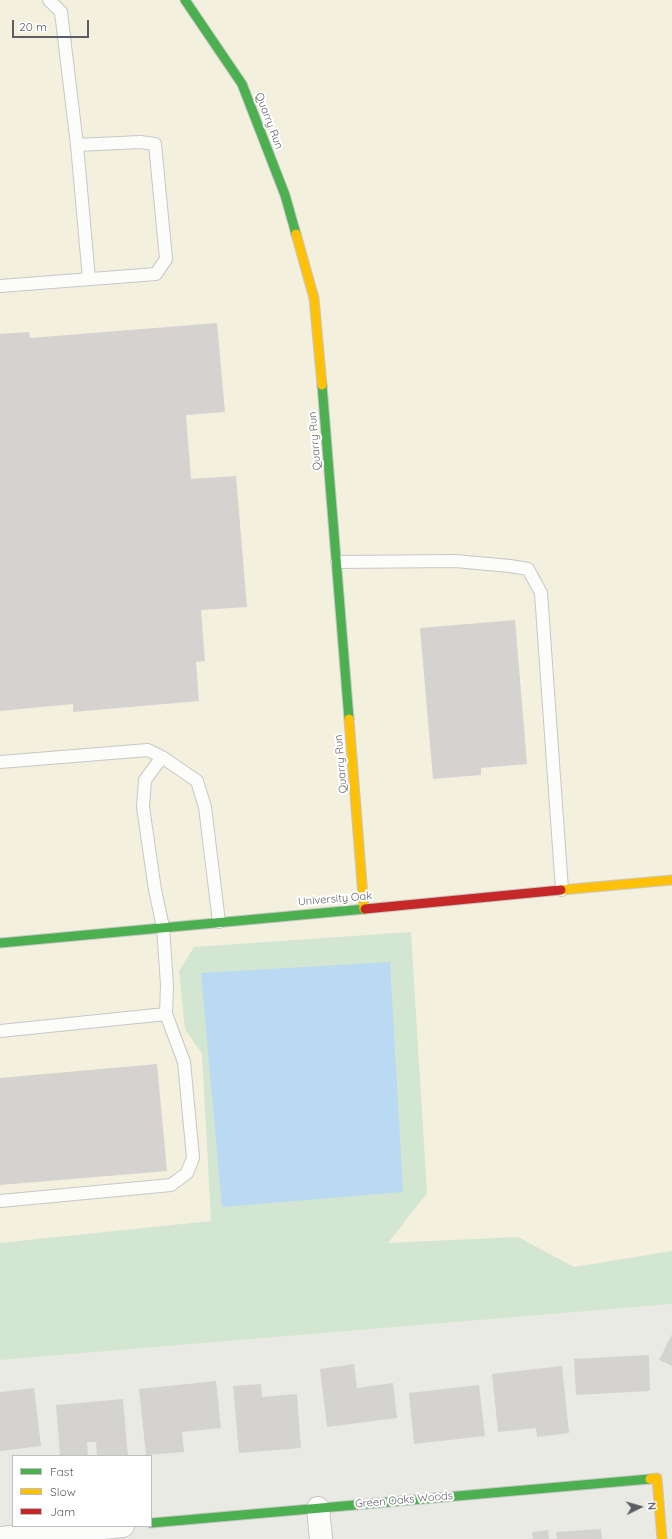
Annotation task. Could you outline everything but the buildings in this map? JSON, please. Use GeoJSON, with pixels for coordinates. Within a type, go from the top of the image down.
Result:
{"type":"FeatureCollection","features":[{"type":"Feature","properties":{"kind":"street","name":"Quarry Run"},"geometry":{"type":"LineString","coordinates":[[185,0],[242,84],[285,195],[314,298],[324,402],[364,909]]}},
{"type":"Feature","properties":{"kind":"street","name":"University Oak"},"geometry":{"type":"LineString","coordinates":[[0,943],[672,880]]}},
{"type":"Feature","properties":{"kind":"street","name":"Green Oaks Woods"},"geometry":{"type":"LineString","coordinates":[[152,1523],[657,1478],[662,1539]]}},
{"type":"Feature","properties":{"kind":"street"},"geometry":{"type":"LineString","coordinates":[[318,1508],[321,1539]]}},
{"type":"Feature","properties":{"kind":"street"},"geometry":{"type":"LineString","coordinates":[[0,1538],[113,1527]]}},
{"type":"Feature","properties":{"kind":"lane"},"geometry":{"type":"LineString","coordinates":[[49,0],[61,12],[77,145],[89,279]]}},
{"type":"Feature","properties":{"kind":"lane"},"geometry":{"type":"LineString","coordinates":[[0,286],[156,274],[166,259],[155,144],[140,142],[77,145]]}},
{"type":"Feature","properties":{"kind":"lane"},"geometry":{"type":"LineString","coordinates":[[337,562],[455,562],[510,566],[528,569],[542,593],[562,890]]}},
{"type":"Feature","properties":{"kind":"lane"},"geometry":{"type":"LineString","coordinates":[[0,762],[148,750],[162,757],[198,781],[205,806],[219,922]]}},
{"type":"Feature","properties":{"kind":"lane"},"geometry":{"type":"LineString","coordinates":[[0,1201],[171,1185],[187,1173],[193,1158],[184,1062],[166,1014],[167,985],[163,927],[155,890],[143,808],[145,780],[162,757]]}},
{"type":"Feature","properties":{"kind":"lane"},"geometry":{"type":"LineString","coordinates":[[0,1030],[166,1014]]}},
{"type":"Feature","properties":{"kind":"shaded area"},"geometry":{"type":"Polygon","coordinates":[[[0,0],[672,0],[672,1304],[0,1360],[0,0]]]}},
{"type":"Feature","properties":{"kind":"green space"},"geometry":{"type":"Polygon","coordinates":[[[411,932],[427,1193],[388,1243],[518,1237],[574,1267],[672,1251],[672,1304],[0,1360],[0,1243],[211,1221],[202,1054],[185,1029],[179,971],[194,947],[411,932]]]}},
{"type":"Feature","properties":{"kind":"water"},"geometry":{"type":"Polygon","coordinates":[[[390,962],[403,1192],[222,1207],[201,973],[390,962]]]}},
{"type":"Feature","properties":{"kind":"traffic: fast"},"geometry":{"type":"LineString","coordinates":[[185,0],[242,84],[285,195],[296,234]]}},
{"type":"Feature","properties":{"kind":"traffic: fast"},"geometry":{"type":"LineString","coordinates":[[322,385],[349,719]]}},
{"type":"Feature","properties":{"kind":"traffic: fast"},"geometry":{"type":"LineString","coordinates":[[0,943],[365,909]]}},
{"type":"Feature","properties":{"kind":"traffic: fast"},"geometry":{"type":"LineString","coordinates":[[152,1523],[650,1479]]}},
{"type":"Feature","properties":{"kind":"traffic: slow"},"geometry":{"type":"LineString","coordinates":[[296,234],[314,298],[322,385]]}},
{"type":"Feature","properties":{"kind":"traffic: slow"},"geometry":{"type":"LineString","coordinates":[[349,719],[364,909]]}},
{"type":"Feature","properties":{"kind":"traffic: slow"},"geometry":{"type":"LineString","coordinates":[[561,890],[672,880]]}},
{"type":"Feature","properties":{"kind":"traffic: slow"},"geometry":{"type":"LineString","coordinates":[[650,1479],[657,1478],[662,1539]]}},
{"type":"Feature","properties":{"kind":"traffic: jam"},"geometry":{"type":"LineString","coordinates":[[365,909],[561,890]]}}]}
